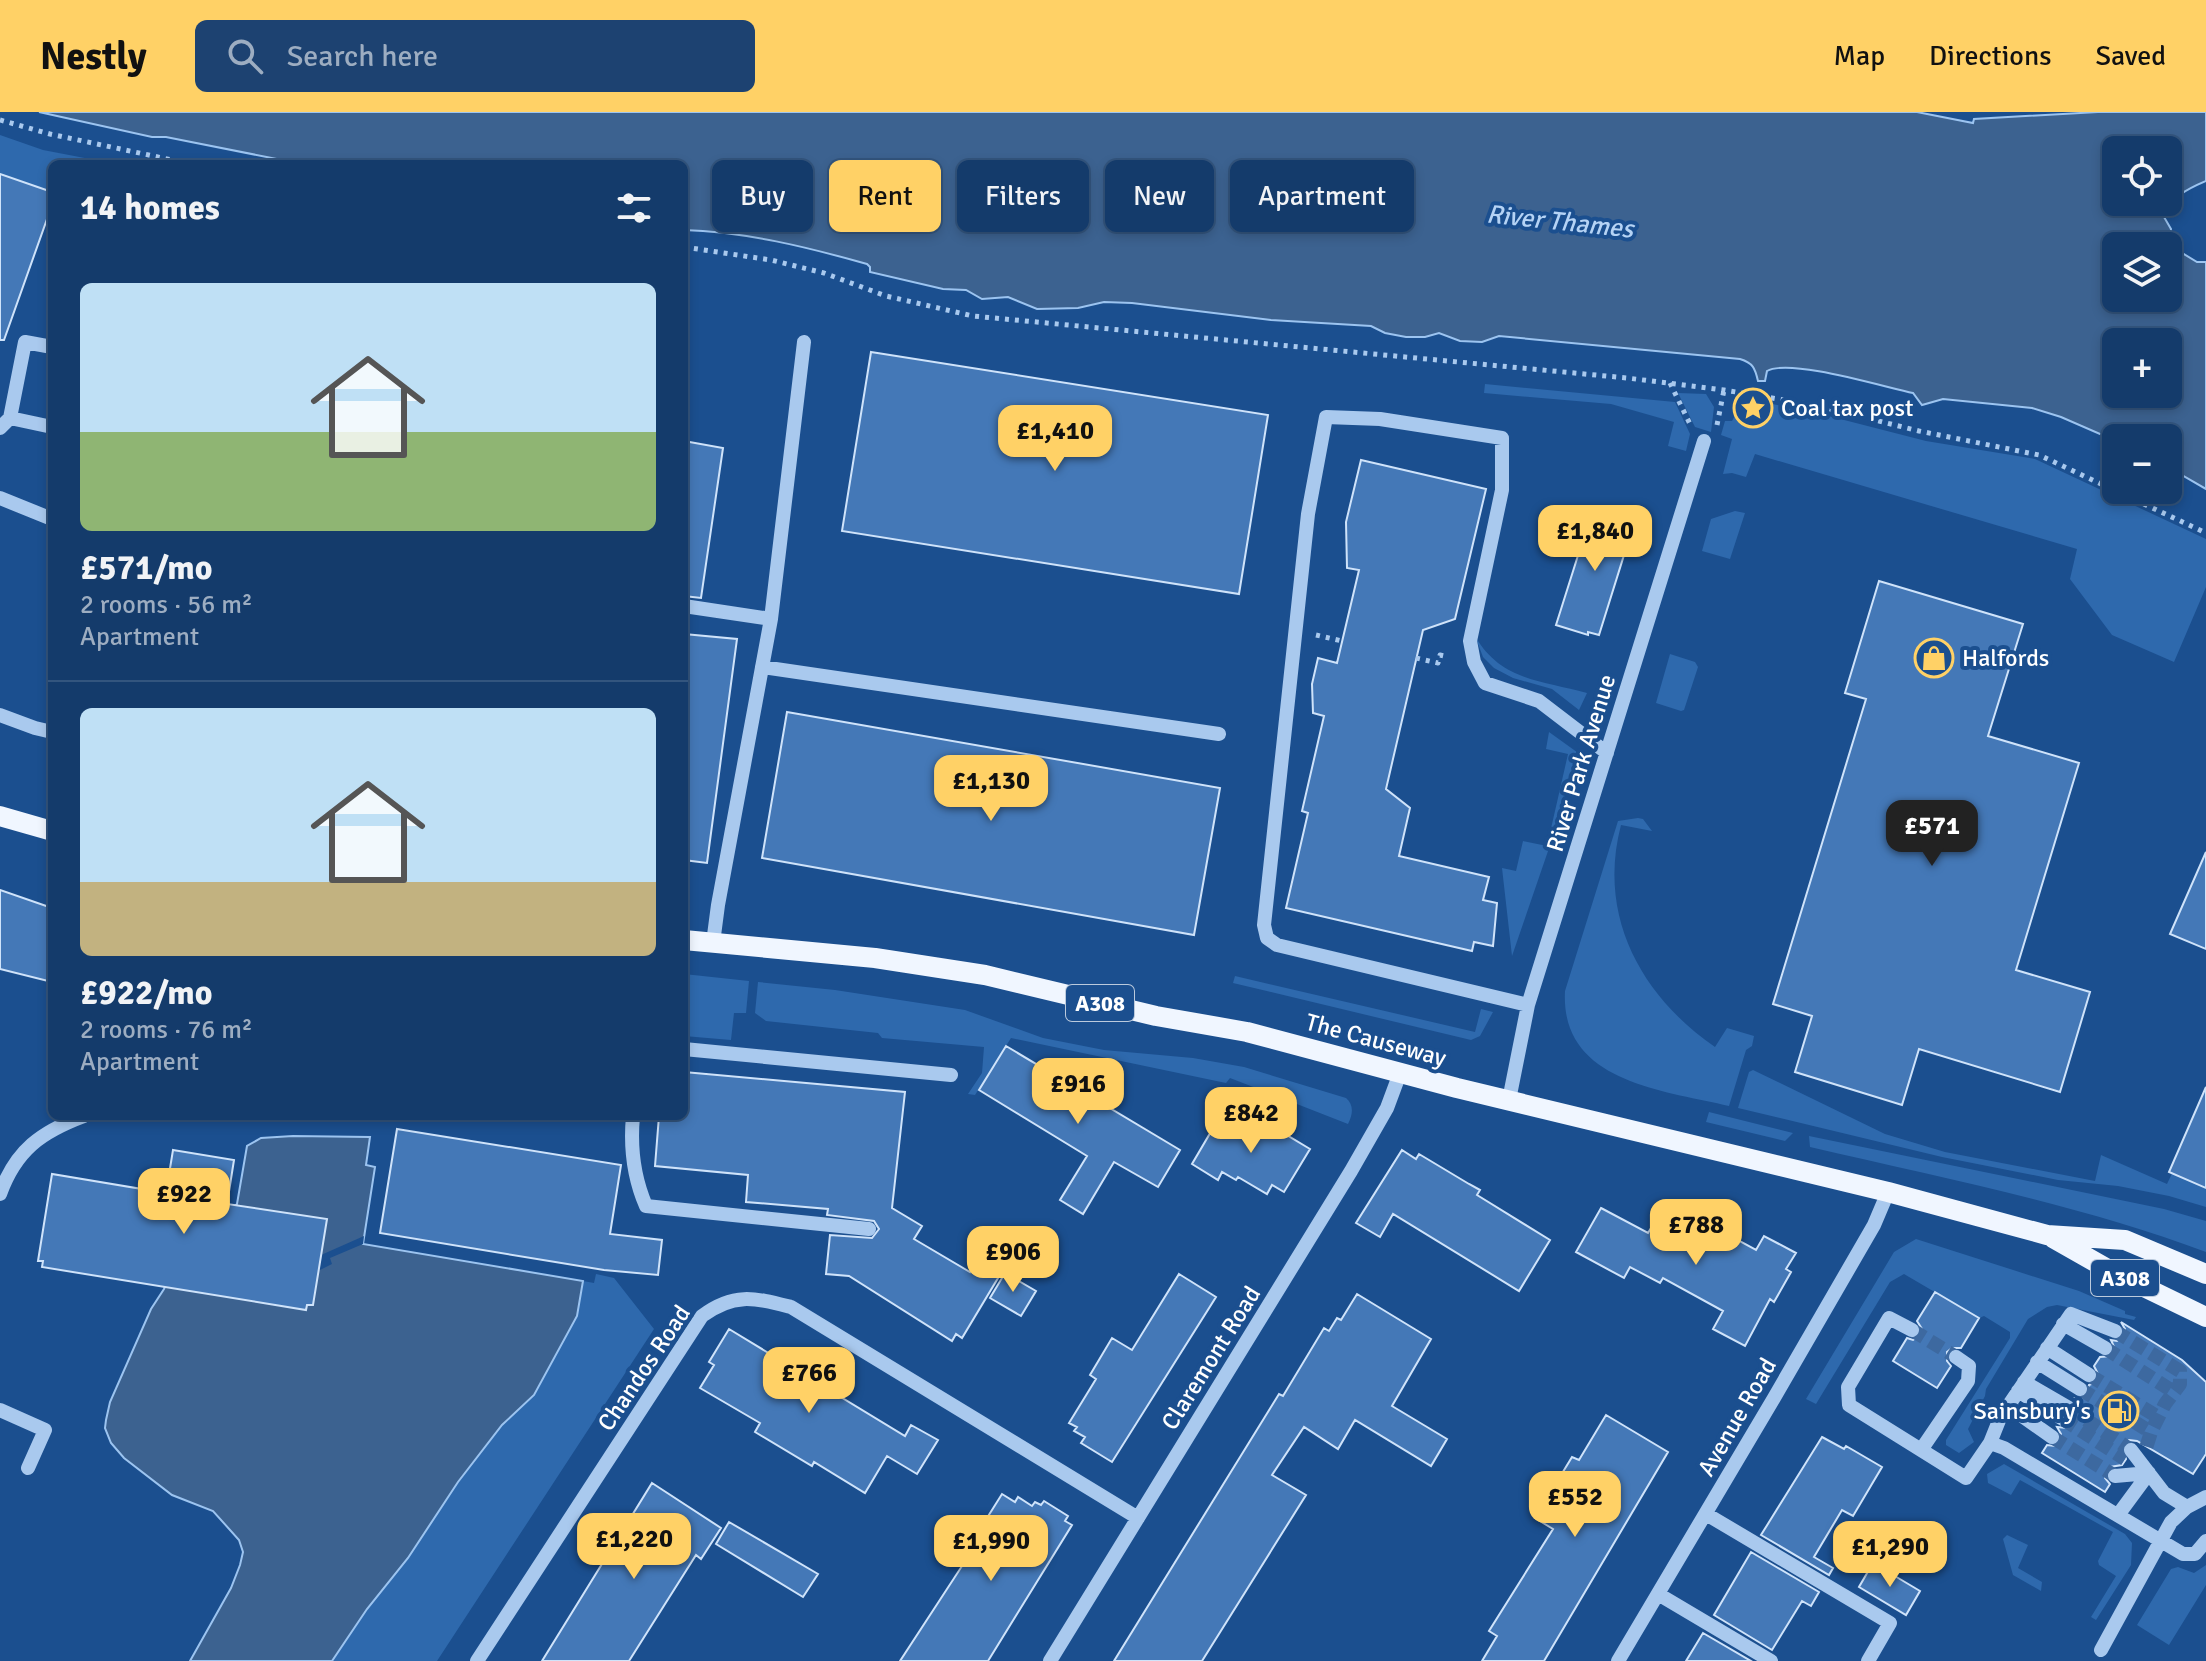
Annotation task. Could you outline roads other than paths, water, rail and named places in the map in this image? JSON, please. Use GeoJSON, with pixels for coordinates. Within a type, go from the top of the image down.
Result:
{"type":"FeatureCollection","features":[{"type":"Feature","properties":{"kind":"main road"},"geometry":{"type":"LineString","coordinates":[[0,816],[48,830]]}},
{"type":"Feature","properties":{"kind":"main road","name":"The Causeway"},"geometry":{"type":"LineString","coordinates":[[688,940],[875,958],[985,975],[1156,1016],[1247,1032],[1400,1073],[1888,1192],[2047,1235],[2125,1240],[2206,1274]]}},
{"type":"Feature","properties":{"kind":"main road","name":"The Causeway"},"geometry":{"type":"LineString","coordinates":[[2047,1235],[2111,1271],[2206,1317]]}},
{"type":"Feature","properties":{"kind":"street"},"geometry":{"type":"LineString","coordinates":[[48,346],[25,342],[5,423],[48,427]]}},
{"type":"Feature","properties":{"kind":"street"},"geometry":{"type":"LineString","coordinates":[[713,943],[771,619],[804,342]]}},
{"type":"Feature","properties":{"kind":"street"},"geometry":{"type":"LineString","coordinates":[[1528,1005],[1277,945],[1267,938],[1264,925],[1308,514],[1326,417],[1380,419],[1502,438],[1502,490],[1470,641],[1474,662],[1485,683],[1539,701],[1607,753]]}},
{"type":"Feature","properties":{"kind":"street","name":"River Park Avenue"},"geometry":{"type":"LineString","coordinates":[[1509,1100],[1528,1005],[1607,753],[1699,436]]}},
{"type":"Feature","properties":{"kind":"street"},"geometry":{"type":"LineString","coordinates":[[0,498],[48,517]]}},
{"type":"Feature","properties":{"kind":"street"},"geometry":{"type":"LineString","coordinates":[[688,607],[771,619]]}},
{"type":"Feature","properties":{"kind":"street"},"geometry":{"type":"LineString","coordinates":[[762,667],[1219,734]]}},
{"type":"Feature","properties":{"kind":"street"},"geometry":{"type":"LineString","coordinates":[[0,715],[48,731]]}},
{"type":"Feature","properties":{"kind":"street"},"geometry":{"type":"LineString","coordinates":[[688,1049],[951,1075]]}},
{"type":"Feature","properties":{"kind":"street","name":"Claremont Road"},"geometry":{"type":"LineString","coordinates":[[1050,1661],[1351,1171],[1387,1108],[1400,1073]]}},
{"type":"Feature","properties":{"kind":"street"},"geometry":{"type":"LineString","coordinates":[[0,1194],[8,1173],[29,1145],[53,1128],[73,1120]]}},
{"type":"Feature","properties":{"kind":"street"},"geometry":{"type":"LineString","coordinates":[[633,1120],[630,1146],[638,1188],[646,1206],[869,1229]]}},
{"type":"Feature","properties":{"kind":"street","name":"Avenue Road"},"geometry":{"type":"LineString","coordinates":[[1618,1661],[1874,1225],[1888,1192]]}},
{"type":"Feature","properties":{"kind":"street","name":"Chandos Road"},"geometry":{"type":"LineString","coordinates":[[477,1661],[702,1316],[717,1305],[735,1299],[757,1298],[791,1307],[1138,1518]]}},
{"type":"Feature","properties":{"kind":"street"},"geometry":{"type":"LineString","coordinates":[[1912,1330],[1889,1318],[1848,1387],[1849,1405],[1966,1478],[1990,1443],[2008,1406],[2071,1314],[2115,1331]]}},
{"type":"Feature","properties":{"kind":"street"},"geometry":{"type":"LineString","coordinates":[[2063,1324],[2105,1348]]}},
{"type":"Feature","properties":{"kind":"street"},"geometry":{"type":"LineString","coordinates":[[2047,1348],[2089,1375]]}},
{"type":"Feature","properties":{"kind":"street"},"geometry":{"type":"LineString","coordinates":[[1921,1450],[1968,1381],[1969,1366],[1956,1357]]}},
{"type":"Feature","properties":{"kind":"street"},"geometry":{"type":"LineString","coordinates":[[2037,1362],[2080,1389]]}},
{"type":"Feature","properties":{"kind":"street"},"geometry":{"type":"LineString","coordinates":[[2021,1387],[2066,1413]]}},
{"type":"Feature","properties":{"kind":"street"},"geometry":{"type":"LineString","coordinates":[[2008,1406],[2052,1437]]}},
{"type":"Feature","properties":{"kind":"street"},"geometry":{"type":"LineString","coordinates":[[0,1410],[45,1430],[28,1468]]}},
{"type":"Feature","properties":{"kind":"street"},"geometry":{"type":"LineString","coordinates":[[1990,1443],[2004,1448],[2183,1554],[2195,1554],[2206,1541]]}},
{"type":"Feature","properties":{"kind":"street"},"geometry":{"type":"LineString","coordinates":[[2134,1453],[2164,1493],[2187,1507]]}},
{"type":"Feature","properties":{"kind":"street"},"geometry":{"type":"LineString","coordinates":[[2118,1515],[2149,1473]]}},
{"type":"Feature","properties":{"kind":"street"},"geometry":{"type":"LineString","coordinates":[[2115,1476],[2149,1473]]}},
{"type":"Feature","properties":{"kind":"street"},"geometry":{"type":"LineString","coordinates":[[2101,1650],[2171,1522],[2187,1507],[2206,1497]]}},
{"type":"Feature","properties":{"kind":"street"},"geometry":{"type":"LineString","coordinates":[[1706,1514],[1890,1623],[1868,1661]]}},
{"type":"Feature","properties":{"kind":"street"},"geometry":{"type":"LineString","coordinates":[[1658,1594],[1771,1661]]}},
{"type":"Feature","properties":{"kind":"water","name":"River Thames"},"geometry":{"type":"Polygon","coordinates":[[[39,112],[1917,112],[1973,123],[1974,119],[2098,112],[2206,112],[2206,181],[2182,193],[2182,136],[2102,136],[2102,216],[2165,216],[2171,229],[2171,232],[2102,232],[2102,312],[2182,312],[2182,253],[2197,262],[2206,262],[2206,489],[2182,475],[2182,424],[2102,424],[2102,435],[2032,408],[1943,399],[1922,405],[1913,393],[1816,371],[1779,368],[1767,371],[1765,381],[1758,381],[1753,367],[1740,359],[1499,336],[1482,342],[1460,341],[1439,333],[1406,337],[1385,333],[1371,326],[1271,320],[1132,303],[1104,302],[1078,308],[1037,309],[1008,297],[982,299],[966,290],[943,289],[870,272],[867,264],[799,246],[753,237],[688,230],[688,160],[282,160],[166,137],[152,137],[39,112]]]}},
{"type":"Feature","properties":{"kind":"water"},"geometry":{"type":"Polygon","coordinates":[[[370,1137],[366,1165],[375,1167],[363,1244],[583,1281],[577,1316],[534,1395],[502,1425],[458,1482],[408,1558],[367,1609],[332,1661],[190,1661],[231,1588],[243,1552],[239,1540],[213,1511],[172,1495],[124,1458],[111,1443],[105,1428],[106,1420],[110,1402],[151,1309],[174,1266],[237,1204],[247,1146],[261,1138],[370,1137]]]}},
{"type":"Feature","properties":{"kind":"tunnel"},"geometry":{"type":"LineString","coordinates":[[1912,1330],[1956,1357]]}},
{"type":"Feature","properties":{"kind":"tunnel"},"geometry":{"type":"LineString","coordinates":[[2115,1331],[2180,1371],[2180,1384],[2165,1404],[2146,1448]]}},
{"type":"Feature","properties":{"kind":"tunnel"},"geometry":{"type":"LineString","coordinates":[[2105,1348],[2174,1392]]}},
{"type":"Feature","properties":{"kind":"tunnel"},"geometry":{"type":"LineString","coordinates":[[2089,1375],[2158,1417]]}},
{"type":"Feature","properties":{"kind":"tunnel"},"geometry":{"type":"LineString","coordinates":[[2080,1389],[2151,1432]]}},
{"type":"Feature","properties":{"kind":"tunnel"},"geometry":{"type":"LineString","coordinates":[[2069,1408],[2131,1450]]}},
{"type":"Feature","properties":{"kind":"tunnel"},"geometry":{"type":"LineString","coordinates":[[2063,1419],[2125,1459]]}},
{"type":"Feature","properties":{"kind":"tunnel"},"geometry":{"type":"LineString","coordinates":[[2052,1437],[2115,1476]]}},
{"type":"Feature","properties":{"kind":"place","name":"Coal tax post"},"geometry":{"type":"Point","coordinates":[1753,408]}},
{"type":"Feature","properties":{"kind":"place","name":"Halfords"},"geometry":{"type":"Point","coordinates":[1934,658]}},
{"type":"Feature","properties":{"kind":"place","name":"Sainsbury's"},"geometry":{"type":"Point","coordinates":[2119,1411]}}]}
